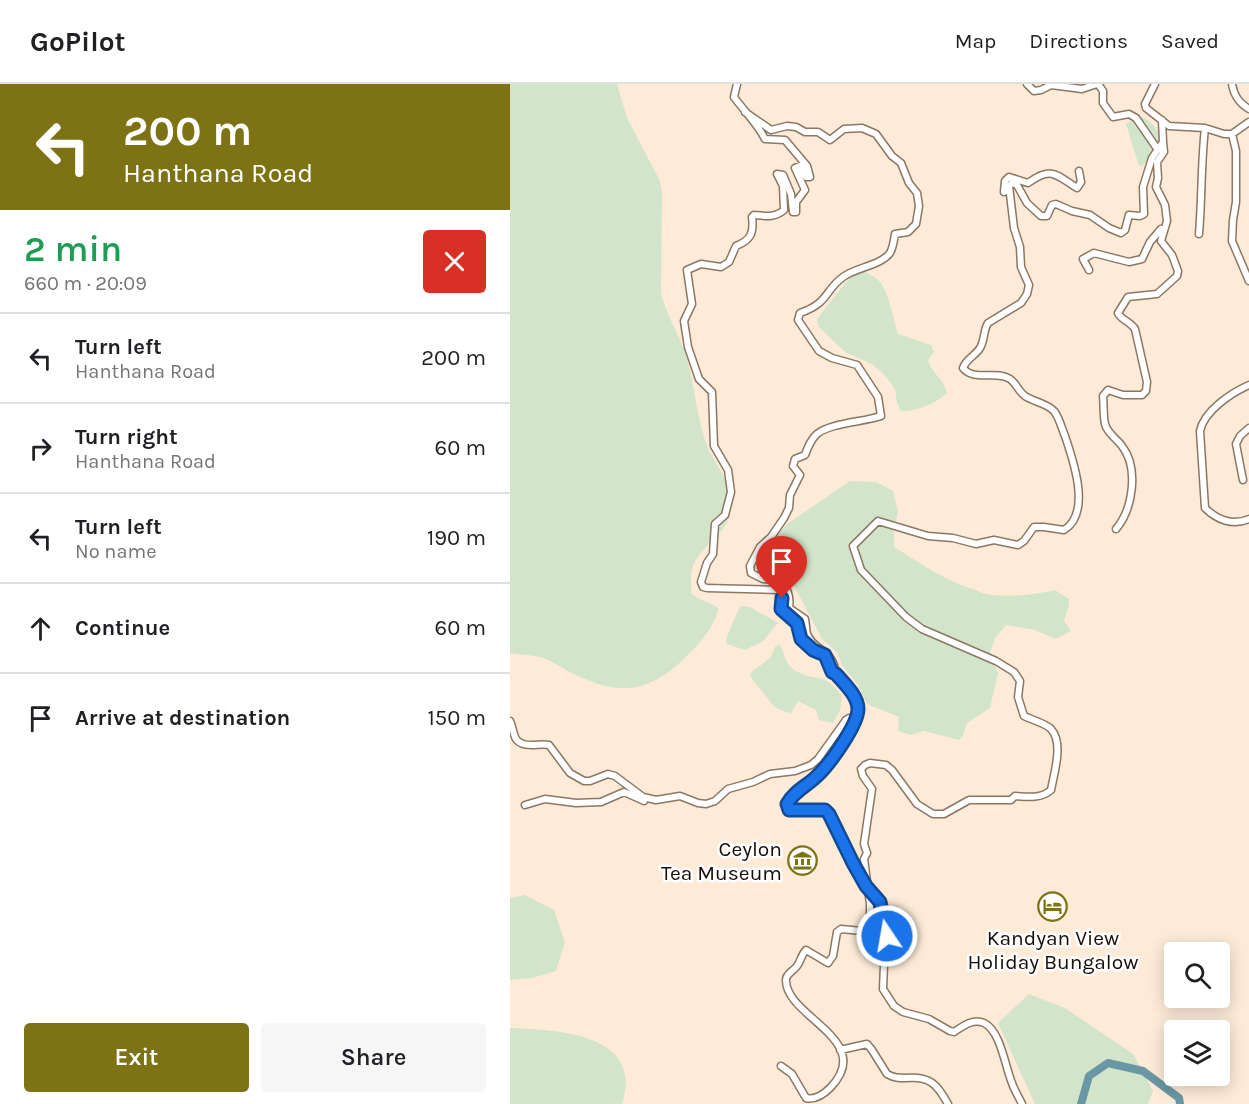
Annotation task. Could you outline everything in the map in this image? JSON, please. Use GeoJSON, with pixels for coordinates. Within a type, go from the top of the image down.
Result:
{"type":"FeatureCollection","features":[{"type":"Feature","properties":{"kind":"street"},"geometry":{"type":"LineString","coordinates":[[737,84],[734,97],[758,125],[765,139],[785,140],[807,166],[810,177],[806,177],[800,166],[795,168],[805,190],[796,202],[796,212],[793,212],[791,194],[787,184],[783,175],[777,174],[783,186],[784,210],[779,214],[767,216],[754,214],[751,237],[736,246],[729,262],[721,267],[701,264],[687,270],[692,304],[684,321],[688,347],[699,379],[712,392],[714,446],[728,470],[731,492],[725,515],[715,524],[713,554],[707,563],[701,582],[706,588],[779,590],[782,598],[781,609],[797,623],[801,639],[813,650],[825,655],[832,672],[854,697],[858,709],[840,747],[818,776],[791,798],[787,804],[789,810],[825,810],[829,814],[866,886],[880,902],[890,952],[890,958],[884,965],[883,989],[894,1006],[903,1012],[929,1019],[954,1032],[970,1022],[978,1022],[991,1028],[1022,1104]]}},
{"type":"Feature","properties":{"kind":"street"},"geometry":{"type":"LineString","coordinates":[[1027,84],[1034,91],[1051,85],[1082,89],[1097,84],[1103,91],[1103,103],[1113,117],[1129,114],[1136,118],[1158,150]]}},
{"type":"Feature","properties":{"kind":"street"},"geometry":{"type":"LineString","coordinates":[[1155,84],[1145,104],[1146,108],[1172,127],[1205,128],[1232,134],[1249,122]]}},
{"type":"Feature","properties":{"kind":"street"},"geometry":{"type":"LineString","coordinates":[[1232,84],[1235,96],[1242,105],[1249,109]]}},
{"type":"Feature","properties":{"kind":"street"},"geometry":{"type":"LineString","coordinates":[[745,112],[771,130],[787,126],[796,127],[805,132],[818,132],[830,140],[844,129],[862,128],[876,134],[892,156],[901,163],[918,199],[916,224],[908,232],[895,234],[890,252],[881,260],[856,269],[843,277],[820,304],[800,313],[798,320],[819,351],[832,358],[857,365],[878,397],[881,416],[828,429],[818,434],[810,442],[805,454],[795,459],[793,466],[800,475],[790,495],[789,508],[750,566],[751,573],[764,579],[781,580],[787,588],[789,608],[805,619],[808,636],[818,647],[829,654],[836,674]]}},
{"type":"Feature","properties":{"kind":"street"},"geometry":{"type":"LineString","coordinates":[[1116,529],[1123,521],[1132,493],[1130,469],[1124,448],[1105,424],[1103,396],[1108,390],[1123,395],[1139,396],[1146,391],[1147,382],[1135,329],[1118,313],[1128,297],[1157,294],[1177,276],[1178,271],[1173,255],[1161,242],[1167,221],[1165,206],[1156,187],[1157,162],[1164,152],[1162,120]]}},
{"type":"Feature","properties":{"kind":"street"},"geometry":{"type":"LineString","coordinates":[[1198,234],[1203,195],[1202,152],[1205,128]]}},
{"type":"Feature","properties":{"kind":"street"},"geometry":{"type":"LineString","coordinates":[[1232,134],[1236,151],[1236,202],[1232,241],[1249,281]]}},
{"type":"Feature","properties":{"kind":"street"},"geometry":{"type":"LineString","coordinates":[[1079,171],[1081,182],[1077,188],[1047,172],[1028,183],[1009,177],[1005,181],[1004,192],[1012,183],[1017,185],[1028,203],[1041,216],[1047,216],[1052,205],[1056,204],[1089,215],[1108,228],[1121,233],[1125,230],[1129,215],[1144,214],[1143,187],[1152,158],[1163,142]]}},
{"type":"Feature","properties":{"kind":"street"},"geometry":{"type":"LineString","coordinates":[[781,1066],[792,1074],[806,1098],[817,1097],[831,1088],[841,1075],[844,1062],[840,1050],[825,1028],[798,1004],[788,988],[787,976],[798,965],[806,950],[828,963],[833,956],[837,932],[841,929],[862,931],[870,921],[864,859],[867,853],[864,844],[872,789],[862,776],[861,769],[870,763],[886,765],[917,804],[933,814],[944,814],[969,800],[1011,800],[1015,796],[1037,797],[1051,790],[1058,744],[1049,727],[1024,716],[1018,698],[1020,681],[1014,672],[930,633],[906,617],[883,596],[861,570],[853,546],[878,521],[928,536],[953,538],[976,544],[994,540],[1018,545],[1024,541],[1034,527],[1064,530],[1071,525],[1076,515],[1079,487],[1075,464],[1054,411],[1027,398],[1011,379],[972,375],[963,368],[964,363],[981,347],[988,323],[1021,303],[1027,294],[1029,285],[1021,267],[1020,247],[1014,228],[1008,189]]}},
{"type":"Feature","properties":{"kind":"street"},"geometry":{"type":"LineString","coordinates":[[1089,270],[1083,259],[1094,253],[1129,262],[1142,259],[1150,242],[1167,221]]}},
{"type":"Feature","properties":{"kind":"street"},"geometry":{"type":"LineString","coordinates":[[1249,386],[1239,390],[1207,415],[1200,431],[1205,508],[1230,523],[1242,523],[1249,519]]}},
{"type":"Feature","properties":{"kind":"street"},"geometry":{"type":"LineString","coordinates":[[1243,480],[1236,444],[1240,436],[1249,428]]}},
{"type":"Feature","properties":{"kind":"street"},"geometry":{"type":"LineString","coordinates":[[525,805],[545,799],[576,803],[601,802],[624,792],[646,802],[680,796],[698,804],[706,804],[715,801],[728,789],[753,782],[770,774],[795,771],[811,765],[846,720],[849,718],[853,723]]}},
{"type":"Feature","properties":{"kind":"street"},"geometry":{"type":"LineString","coordinates":[[510,721],[515,738],[519,742],[524,745],[549,745],[570,773],[578,778],[590,781],[608,774],[615,776],[643,797],[656,800]]}},
{"type":"Feature","properties":{"kind":"street"},"geometry":{"type":"LineString","coordinates":[[840,1050],[867,1044],[887,1074],[898,1078],[919,1077],[932,1082],[948,1104]]}},
{"type":"Feature","properties":{"kind":"green space"},"geometry":{"type":"Polygon","coordinates":[[[510,84],[617,84],[627,118],[660,181],[662,193],[661,293],[686,356],[707,446],[730,493],[729,518],[726,525],[699,555],[691,573],[691,593],[718,608],[715,620],[698,644],[676,666],[663,676],[638,687],[610,687],[578,676],[546,659],[510,653],[510,84]]]}},
{"type":"Feature","properties":{"kind":"green space"},"geometry":{"type":"Polygon","coordinates":[[[1138,116],[1151,123],[1160,137],[1158,146],[1142,166],[1139,166],[1126,124],[1138,116]]]}},
{"type":"Feature","properties":{"kind":"green space"},"geometry":{"type":"Polygon","coordinates":[[[866,272],[882,285],[898,334],[931,345],[934,352],[928,360],[946,388],[947,393],[943,397],[913,410],[901,411],[895,389],[884,374],[872,364],[845,352],[818,326],[817,320],[822,312],[846,282],[855,274],[866,272]]]}},
{"type":"Feature","properties":{"kind":"green space"},"geometry":{"type":"Polygon","coordinates":[[[850,481],[876,482],[893,491],[898,511],[894,547],[942,576],[985,594],[1020,595],[1055,590],[1069,599],[1064,621],[1071,631],[1055,639],[1035,630],[1006,625],[995,638],[990,653],[998,673],[990,708],[967,723],[959,740],[924,731],[910,735],[898,731],[899,717],[867,704],[858,685],[842,665],[837,652],[822,639],[791,580],[782,575],[755,568],[757,563],[770,554],[778,535],[787,524],[850,481]]]}},
{"type":"Feature","properties":{"kind":"green space"},"geometry":{"type":"Polygon","coordinates":[[[741,606],[750,607],[778,623],[763,641],[745,650],[727,644],[726,641],[741,606]]]}},
{"type":"Feature","properties":{"kind":"green space"},"geometry":{"type":"Polygon","coordinates":[[[779,644],[788,664],[793,669],[807,676],[829,682],[842,696],[840,710],[833,723],[819,720],[816,710],[798,701],[791,713],[779,710],[753,681],[750,674],[768,660],[774,648],[779,644]]]}},
{"type":"Feature","properties":{"kind":"green space"},"geometry":{"type":"Polygon","coordinates":[[[525,895],[554,910],[565,942],[556,971],[532,978],[510,980],[510,898],[525,895]]]}},
{"type":"Feature","properties":{"kind":"green space"},"geometry":{"type":"Polygon","coordinates":[[[1029,994],[1065,1008],[1133,1054],[1153,1091],[1148,1104],[1035,1104],[998,1023],[1029,994]]]}},
{"type":"Feature","properties":{"kind":"green space"},"geometry":{"type":"Polygon","coordinates":[[[510,1028],[572,1034],[592,1040],[609,1049],[621,1062],[626,1080],[622,1104],[510,1104],[510,1028]]]}},
{"type":"Feature","properties":{"kind":"waterway"},"geometry":{"type":"LineString","coordinates":[[1081,1104],[1089,1076],[1108,1063],[1143,1071],[1179,1098],[1180,1104]]}},
{"type":"Feature","properties":{"kind":"place","name":"Ceylon Tea Museum"},"geometry":{"type":"Point","coordinates":[803,861]}},
{"type":"Feature","properties":{"kind":"place","name":"Kandyan View Holiday Bungalow"},"geometry":{"type":"Point","coordinates":[1053,907]}},
{"type":"Feature","properties":{"kind":"route"},"geometry":{"type":"LineString","coordinates":[[782,598],[781,609],[797,623],[801,639],[813,650],[825,655],[832,672],[854,697],[858,709],[840,747],[818,776],[801,788],[787,804],[789,810],[792,811],[825,810],[829,814],[866,886],[880,902],[887,936]]}}]}
